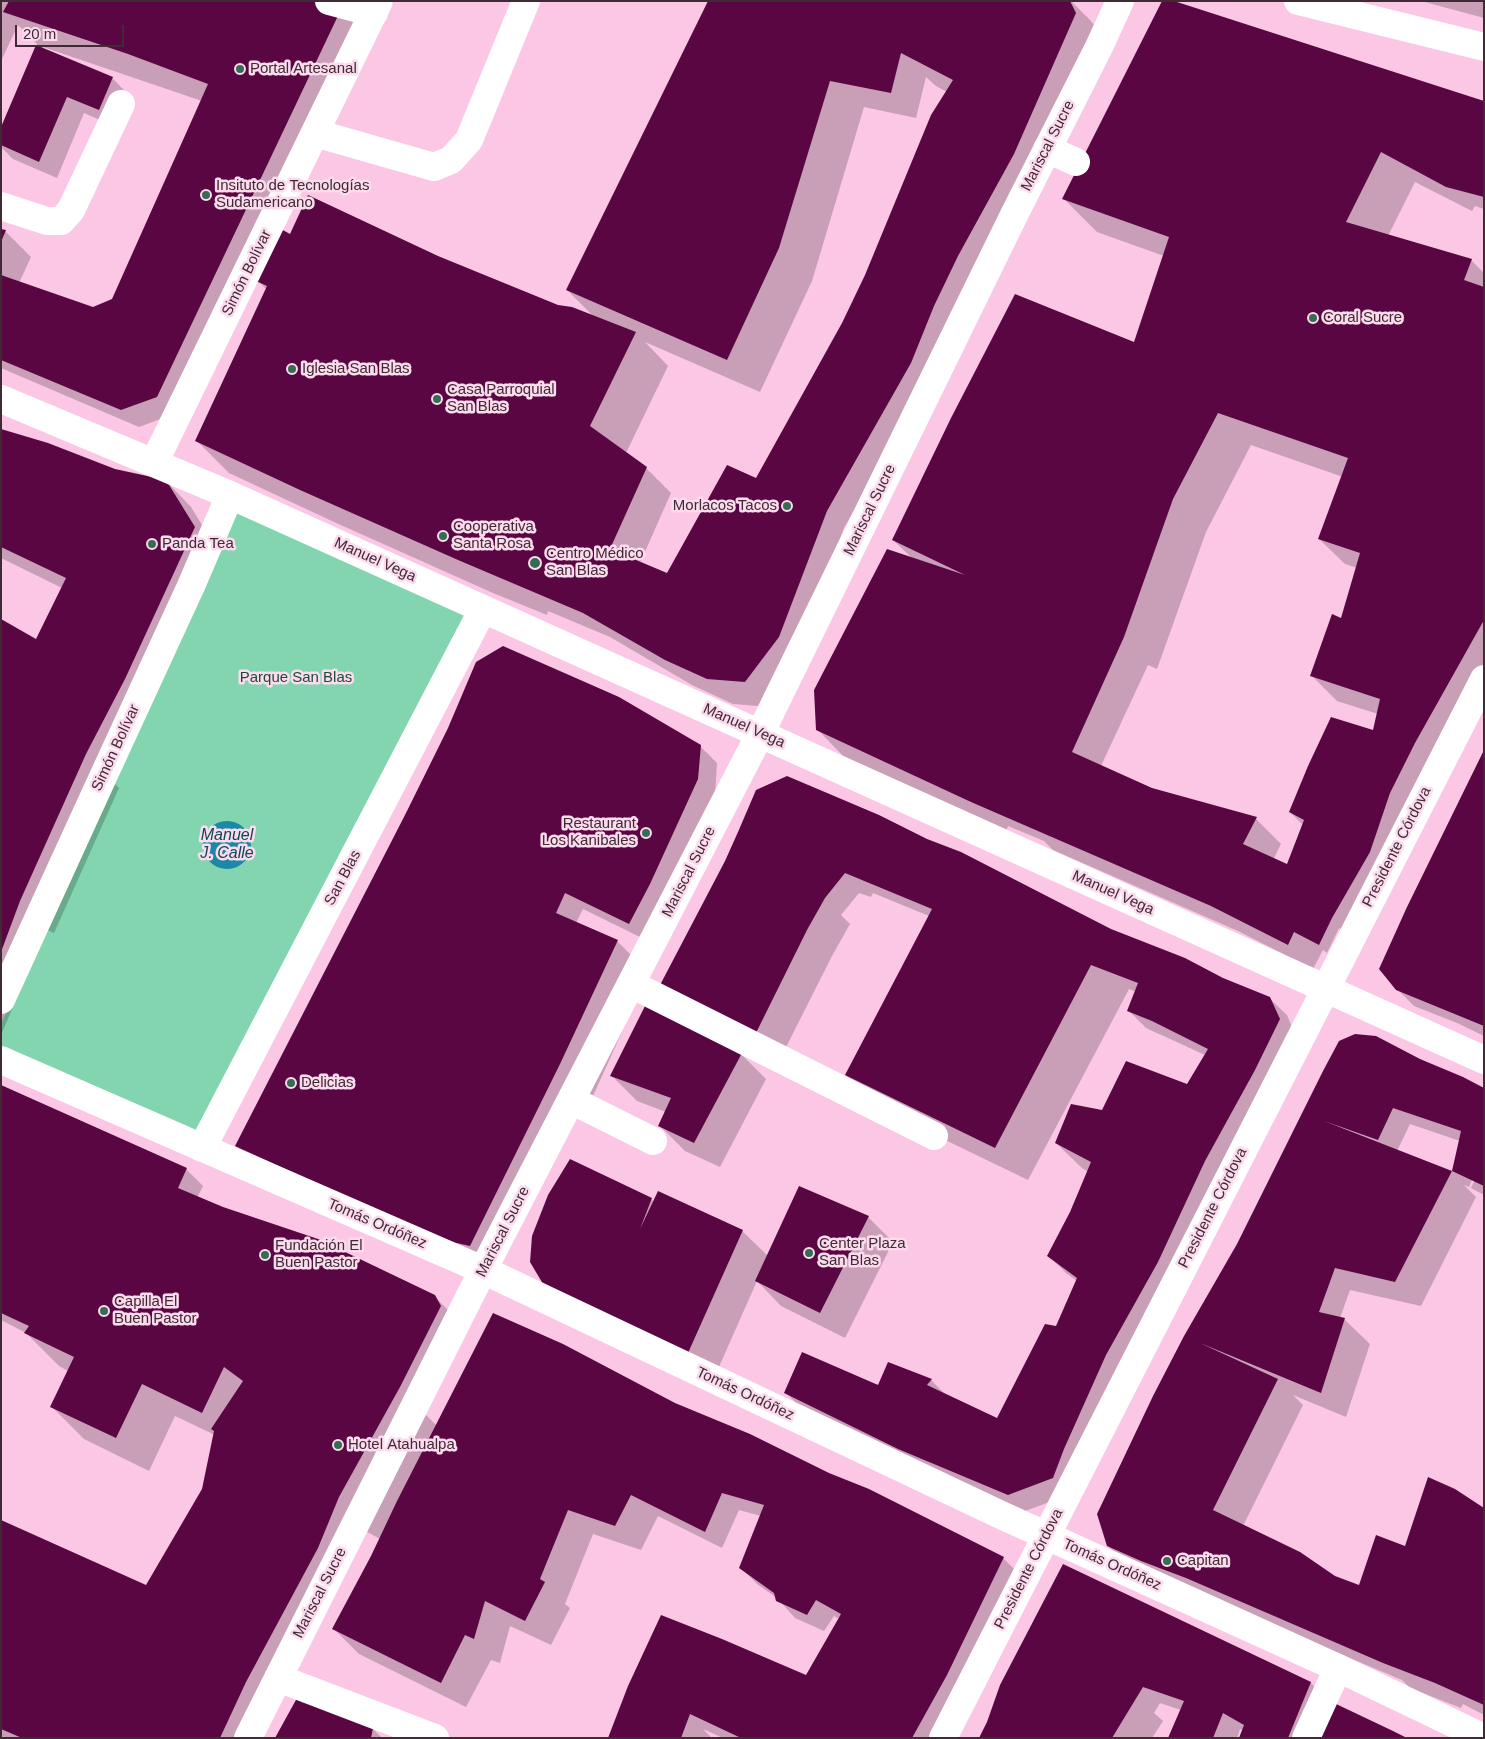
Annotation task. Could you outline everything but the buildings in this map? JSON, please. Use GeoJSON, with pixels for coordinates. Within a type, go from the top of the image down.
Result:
{"type":"FeatureCollection","features":[{"type":"Feature","properties":{"kind":"street"},"geometry":{"type":"LineString","coordinates":[[329,1],[376,7]]}},
{"type":"Feature","properties":{"kind":"street","name":"Mariscal Sucre"},"geometry":{"type":"LineString","coordinates":[[248,1738],[483,1270],[760,734],[1120,1]]}},
{"type":"Feature","properties":{"kind":"street"},"geometry":{"type":"LineString","coordinates":[[1298,1],[1484,47]]}},
{"type":"Feature","properties":{"kind":"street"},"geometry":{"type":"LineString","coordinates":[[315,132],[434,167],[452,160],[469,140],[517,4]]}},
{"type":"Feature","properties":{"kind":"street","name":"Simón Bolívar"},"geometry":{"type":"LineString","coordinates":[[154,463],[376,7]]}},
{"type":"Feature","properties":{"kind":"street"},"geometry":{"type":"LineString","coordinates":[[1,206],[47,221],[61,221],[71,210],[121,104]]}},
{"type":"Feature","properties":{"kind":"street"},"geometry":{"type":"LineString","coordinates":[[1047,150],[1076,162]]}},
{"type":"Feature","properties":{"kind":"street","name":"Manuel Vega"},"geometry":{"type":"LineString","coordinates":[[1,399],[230,494],[1484,1060]]}},
{"type":"Feature","properties":{"kind":"street","name":"Simón Bolívar"},"geometry":{"type":"LineString","coordinates":[[1,1000],[191,586],[230,494]]}},
{"type":"Feature","properties":{"kind":"street","name":"San Blas"},"geometry":{"type":"LineString","coordinates":[[202,1148],[483,608]]}},
{"type":"Feature","properties":{"kind":"street","name":"Presidente Córdova"},"geometry":{"type":"LineString","coordinates":[[943,1738],[1484,679]]}},
{"type":"Feature","properties":{"kind":"street"},"geometry":{"type":"LineString","coordinates":[[631,984],[934,1136]]}},
{"type":"Feature","properties":{"kind":"street","name":"Tomás Ordóñez"},"geometry":{"type":"LineString","coordinates":[[1,1060],[483,1270],[1001,1515],[1338,1668],[1484,1738]]}},
{"type":"Feature","properties":{"kind":"street"},"geometry":{"type":"LineString","coordinates":[[571,1100],[652,1141]]}},
{"type":"Feature","properties":{"kind":"street"},"geometry":{"type":"LineString","coordinates":[[1306,1738],[1338,1668]]}},
{"type":"Feature","properties":{"kind":"street"},"geometry":{"type":"LineString","coordinates":[[278,1678],[435,1738]]}},
{"type":"Feature","properties":{"kind":"green space","name":"Parque San Blas"},"geometry":{"type":"Polygon","coordinates":[[[235,511],[463,612],[467,619],[197,1135],[1,1051],[1,1024],[229,518],[235,511]]]}},
{"type":"Feature","properties":{"kind":"water","name":"Manuel J. Calle"},"geometry":{"type":"Polygon","coordinates":[[[222,821],[232,821],[241,825],[247,831],[250,836],[250,854],[241,865],[232,869],[222,869],[213,865],[207,859],[203,850],[203,840],[207,831],[213,825],[222,821]]]}},
{"type":"Feature","properties":{"kind":"place","name":"Portal Artesanal"},"geometry":{"type":"Point","coordinates":[240,69]}},
{"type":"Feature","properties":{"kind":"place","name":"Insituto de Tecnologías Sudamericano"},"geometry":{"type":"Point","coordinates":[206,195]}},
{"type":"Feature","properties":{"kind":"place","name":"Coral Sucre"},"geometry":{"type":"Point","coordinates":[1313,318]}},
{"type":"Feature","properties":{"kind":"place","name":"Iglesia San Blas"},"geometry":{"type":"Point","coordinates":[292,369]}},
{"type":"Feature","properties":{"kind":"place","name":"Casa Parroquial San Blas"},"geometry":{"type":"Point","coordinates":[437,399]}},
{"type":"Feature","properties":{"kind":"place","name":"Morlacos Tacos"},"geometry":{"type":"Point","coordinates":[787,506]}},
{"type":"Feature","properties":{"kind":"place","name":"Cooperativa Santa Rosa"},"geometry":{"type":"Point","coordinates":[443,536]}},
{"type":"Feature","properties":{"kind":"place","name":"Panda Tea"},"geometry":{"type":"Point","coordinates":[152,544]}},
{"type":"Feature","properties":{"kind":"place","name":"Centro Médico San Blas"},"geometry":{"type":"Point","coordinates":[535,563]}},
{"type":"Feature","properties":{"kind":"place","name":"Restaurant Los Kanibales"},"geometry":{"type":"Point","coordinates":[646,833]}},
{"type":"Feature","properties":{"kind":"place","name":"Delicias"},"geometry":{"type":"Point","coordinates":[291,1083]}},
{"type":"Feature","properties":{"kind":"place","name":"Center Plaza San Blas"},"geometry":{"type":"Point","coordinates":[809,1253]}},
{"type":"Feature","properties":{"kind":"place","name":"Fundación El Buen Pastor"},"geometry":{"type":"Point","coordinates":[265,1255]}},
{"type":"Feature","properties":{"kind":"place","name":"Capilla El Buen Pastor"},"geometry":{"type":"Point","coordinates":[104,1311]}},
{"type":"Feature","properties":{"kind":"place","name":"Hotel Atahualpa"},"geometry":{"type":"Point","coordinates":[338,1445]}},
{"type":"Feature","properties":{"kind":"place","name":"Capitan"},"geometry":{"type":"Point","coordinates":[1167,1561]}}]}
